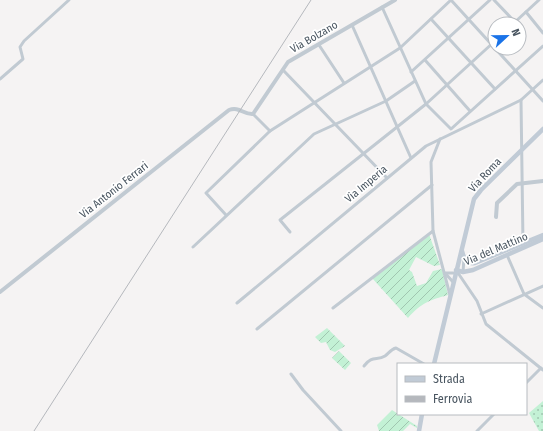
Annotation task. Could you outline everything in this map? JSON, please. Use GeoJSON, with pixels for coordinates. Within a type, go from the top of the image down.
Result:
{"type":"FeatureCollection","features":[{"type":"Feature","properties":{"kind":"main road","name":"Via Roma"},"geometry":{"type":"LineString","coordinates":[[434,363],[474,199],[481,190],[543,129]]}},
{"type":"Feature","properties":{"kind":"main road","name":"Via del Mattino"},"geometry":{"type":"LineString","coordinates":[[523,246],[543,235]]}},
{"type":"Feature","properties":{"kind":"main road","name":"Via del Mattino"},"geometry":{"type":"LineString","coordinates":[[456,271],[463,272],[543,239]]}},
{"type":"Feature","properties":{"kind":"main road","name":"Via del Mattino"},"geometry":{"type":"LineString","coordinates":[[462,251],[467,262],[476,263],[506,253]]}},
{"type":"Feature","properties":{"kind":"main road"},"geometry":{"type":"LineString","coordinates":[[418,431],[422,415]]}},
{"type":"Feature","properties":{"kind":"street"},"geometry":{"type":"LineString","coordinates":[[0,79],[23,59],[20,47],[24,41],[69,0]]}},
{"type":"Feature","properties":{"kind":"street","name":"Via Bolzano"},"geometry":{"type":"LineString","coordinates":[[253,114],[288,62],[395,0]]}},
{"type":"Feature","properties":{"kind":"street"},"geometry":{"type":"LineString","coordinates":[[226,215],[206,193],[270,131],[400,48],[451,0],[487,39]]}},
{"type":"Feature","properties":{"kind":"street"},"geometry":{"type":"LineString","coordinates":[[411,72],[490,0]]}},
{"type":"Feature","properties":{"kind":"street"},"geometry":{"type":"LineString","coordinates":[[494,0],[508,16]]}},
{"type":"Feature","properties":{"kind":"street"},"geometry":{"type":"LineString","coordinates":[[522,16],[539,0]]}},
{"type":"Feature","properties":{"kind":"street"},"geometry":{"type":"LineString","coordinates":[[382,7],[426,104],[451,129],[542,48]]}},
{"type":"Feature","properties":{"kind":"street"},"geometry":{"type":"LineString","coordinates":[[526,12],[543,33]]}},
{"type":"Feature","properties":{"kind":"street"},"geometry":{"type":"LineString","coordinates":[[431,18],[495,89]]}},
{"type":"Feature","properties":{"kind":"street"},"geometry":{"type":"LineString","coordinates":[[352,25],[411,158]]}},
{"type":"Feature","properties":{"kind":"street"},"geometry":{"type":"LineString","coordinates":[[319,45],[344,83]]}},
{"type":"Feature","properties":{"kind":"street"},"geometry":{"type":"LineString","coordinates":[[290,232],[280,220],[362,153],[426,104],[487,48]]}},
{"type":"Feature","properties":{"kind":"street"},"geometry":{"type":"LineString","coordinates":[[502,56],[543,101]]}},
{"type":"Feature","properties":{"kind":"street"},"geometry":{"type":"LineString","coordinates":[[425,60],[470,111]]}},
{"type":"Feature","properties":{"kind":"street"},"geometry":{"type":"LineString","coordinates":[[283,70],[387,178]]}},
{"type":"Feature","properties":{"kind":"street","name":"Via Imperia"},"geometry":{"type":"LineString","coordinates":[[237,303],[426,146],[521,100],[543,80]]}},
{"type":"Feature","properties":{"kind":"street"},"geometry":{"type":"LineString","coordinates":[[193,247],[314,134],[386,101],[416,81]]}},
{"type":"Feature","properties":{"kind":"street"},"geometry":{"type":"LineString","coordinates":[[521,100],[523,246]]}},
{"type":"Feature","properties":{"kind":"street","name":"Via Antonio Ferrari"},"geometry":{"type":"LineString","coordinates":[[0,292],[229,110],[235,108],[246,113],[253,114]]}},
{"type":"Feature","properties":{"kind":"street"},"geometry":{"type":"LineString","coordinates":[[253,114],[270,131]]}},
{"type":"Feature","properties":{"kind":"street"},"geometry":{"type":"LineString","coordinates":[[440,139],[430,162],[433,230],[450,295]]}},
{"type":"Feature","properties":{"kind":"street"},"geometry":{"type":"LineString","coordinates":[[496,217],[497,203],[517,184],[543,181]]}},
{"type":"Feature","properties":{"kind":"street"},"geometry":{"type":"LineString","coordinates":[[257,329],[432,185]]}},
{"type":"Feature","properties":{"kind":"street"},"geometry":{"type":"LineString","coordinates":[[333,308],[433,230]]}},
{"type":"Feature","properties":{"kind":"street"},"geometry":{"type":"LineString","coordinates":[[506,253],[524,294],[543,308]]}},
{"type":"Feature","properties":{"kind":"street"},"geometry":{"type":"LineString","coordinates":[[463,272],[464,258]]}},
{"type":"Feature","properties":{"kind":"street"},"geometry":{"type":"LineString","coordinates":[[444,272],[456,271],[477,301],[486,324],[542,369],[527,382]]}},
{"type":"Feature","properties":{"kind":"street"},"geometry":{"type":"LineString","coordinates":[[444,272],[453,282]]}},
{"type":"Feature","properties":{"kind":"street"},"geometry":{"type":"LineString","coordinates":[[446,280],[450,284],[453,282]]}},
{"type":"Feature","properties":{"kind":"street"},"geometry":{"type":"LineString","coordinates":[[481,314],[543,286]]}},
{"type":"Feature","properties":{"kind":"street"},"geometry":{"type":"LineString","coordinates":[[364,366],[371,359],[384,356],[396,348],[422,363]]}},
{"type":"Feature","properties":{"kind":"street"},"geometry":{"type":"LineString","coordinates":[[291,374],[303,390],[341,431]]}},
{"type":"Feature","properties":{"kind":"street"},"geometry":{"type":"LineString","coordinates":[[477,431],[493,415]]}},
{"type":"Feature","properties":{"kind":"green space"},"geometry":{"type":"Polygon","coordinates":[[[429,234],[440,265],[434,266],[416,257],[409,270],[412,272],[417,286],[426,283],[433,271],[442,269],[448,295],[426,303],[408,318],[372,278],[429,234]]]}},
{"type":"Feature","properties":{"kind":"green space"},"geometry":{"type":"Polygon","coordinates":[[[327,328],[345,346],[335,352],[330,350],[326,342],[321,343],[315,337],[327,328]]]}},
{"type":"Feature","properties":{"kind":"green space"},"geometry":{"type":"Polygon","coordinates":[[[339,351],[351,363],[345,370],[332,358],[339,351]]]}},
{"type":"Feature","properties":{"kind":"green space"},"geometry":{"type":"Polygon","coordinates":[[[543,401],[543,431],[539,431],[529,413],[543,401]]]}},
{"type":"Feature","properties":{"kind":"green space"},"geometry":{"type":"Polygon","coordinates":[[[392,410],[397,413],[397,415],[400,415],[417,426],[417,428],[410,424],[403,431],[379,431],[377,425],[392,410]]]}},
{"type":"Feature","properties":{"kind":"railway"},"geometry":{"type":"LineString","coordinates":[[34,431],[311,0]]}}]}
